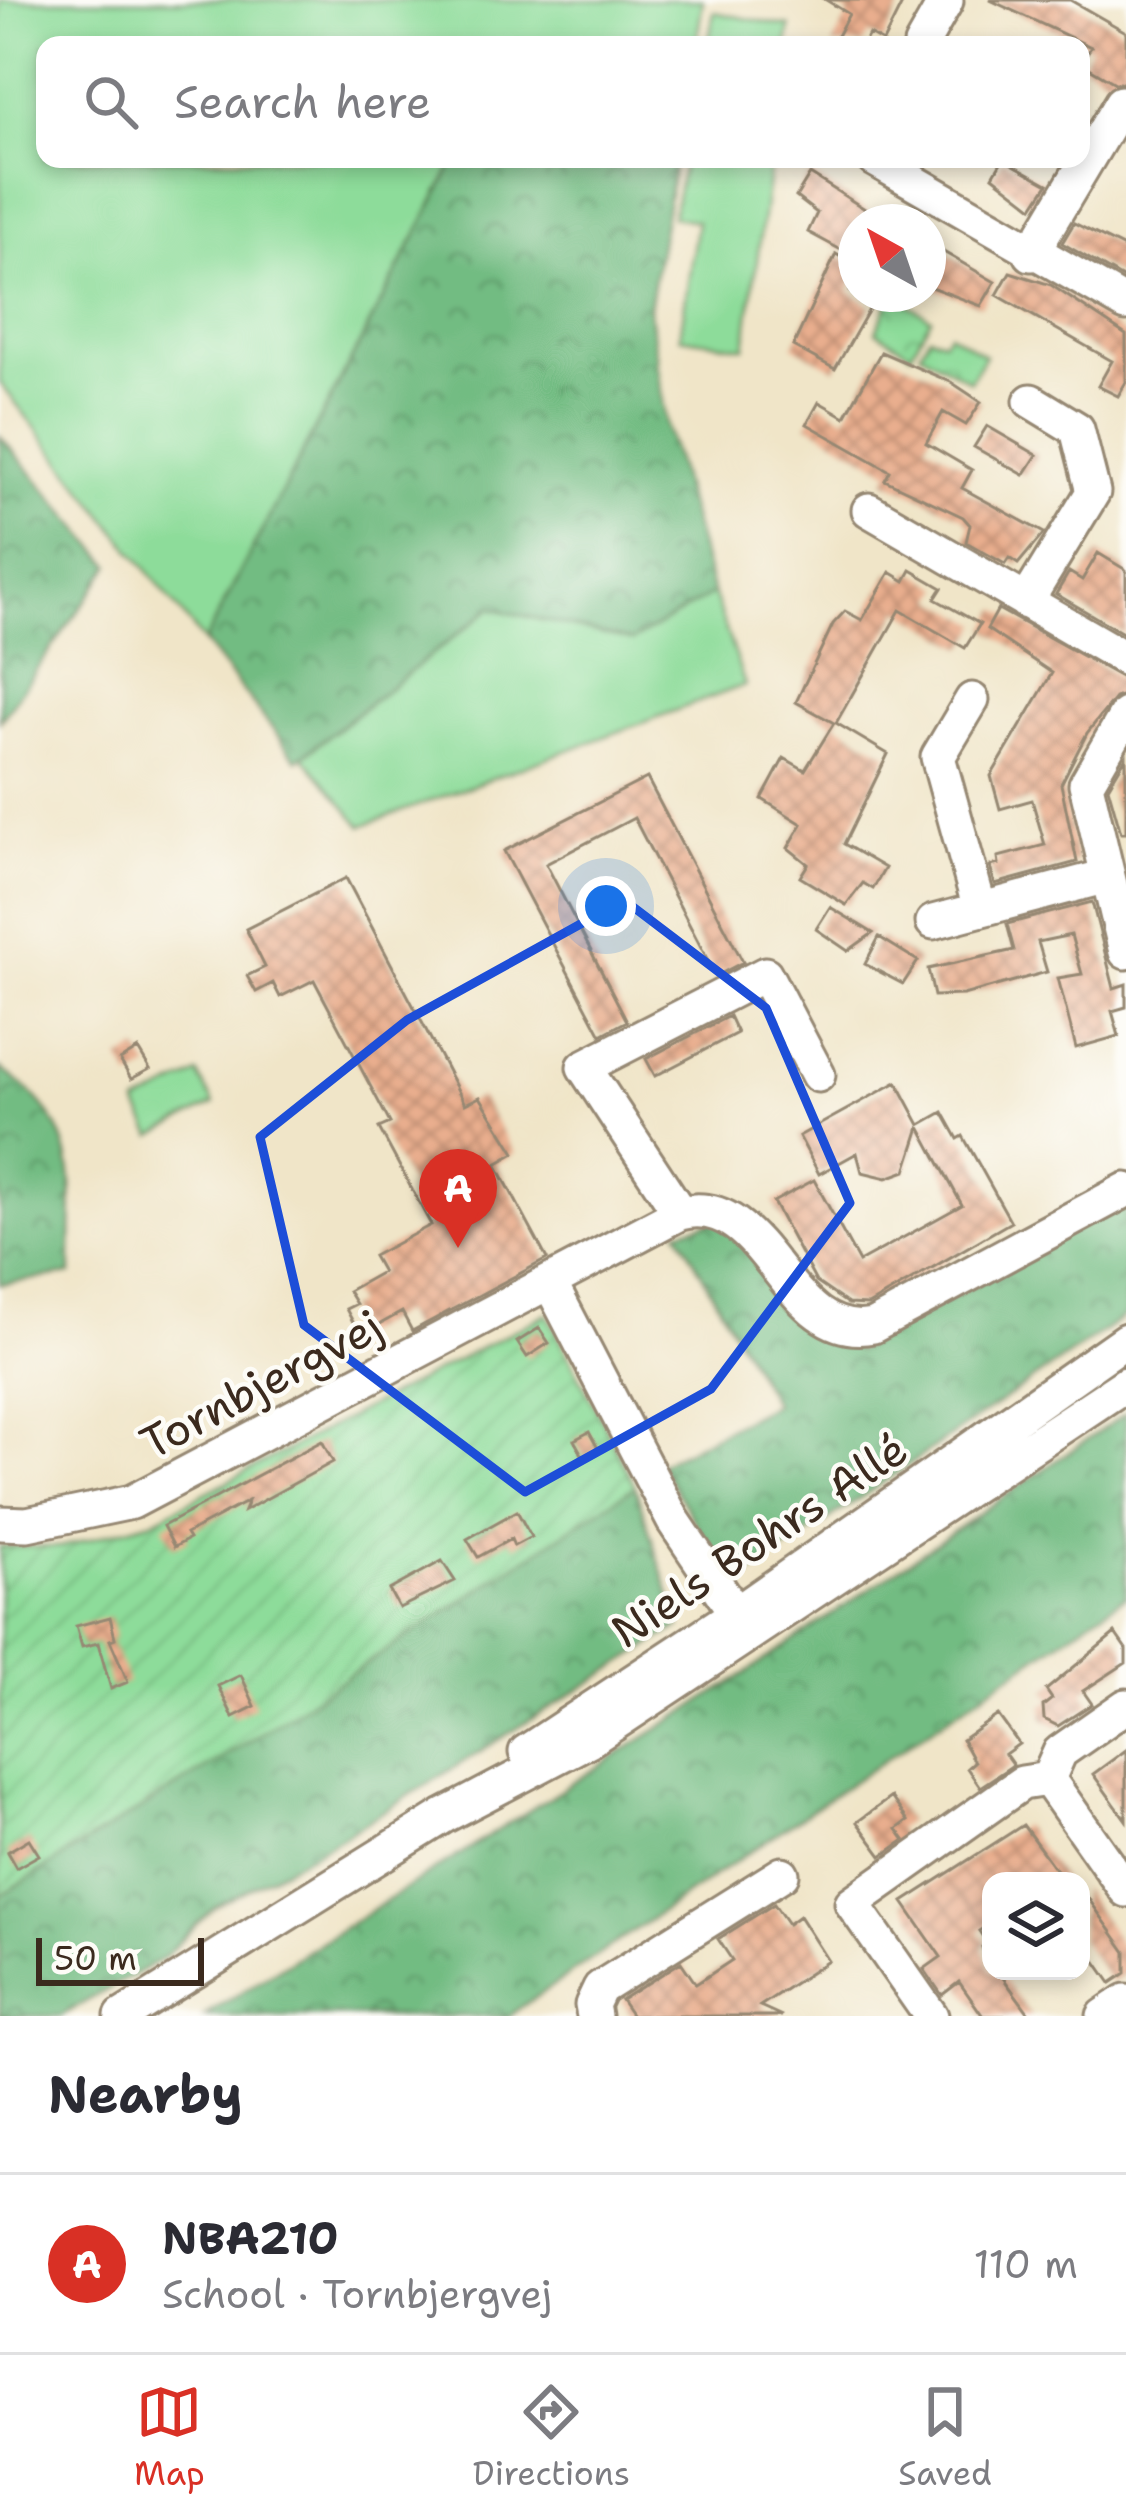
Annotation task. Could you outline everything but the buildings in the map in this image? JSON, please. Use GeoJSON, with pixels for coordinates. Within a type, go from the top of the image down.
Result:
{"type":"FeatureCollection","features":[{"type":"Feature","properties":{"kind":"street"},"geometry":{"type":"LineString","coordinates":[[926,36],[946,1]]}},
{"type":"Feature","properties":{"kind":"street"},"geometry":{"type":"LineString","coordinates":[[1090,155],[1121,103]]}},
{"type":"Feature","properties":{"kind":"street"},"geometry":{"type":"LineString","coordinates":[[889,168],[1031,254],[1126,304]]}},
{"type":"Feature","properties":{"kind":"street"},"geometry":{"type":"LineString","coordinates":[[1031,254],[1082,168]]}},
{"type":"Feature","properties":{"kind":"street"},"geometry":{"type":"LineString","coordinates":[[1026,602],[1093,492],[1077,429],[1031,401]]}},
{"type":"Feature","properties":{"kind":"street"},"geometry":{"type":"LineString","coordinates":[[868,511],[1126,659]]}},
{"type":"Feature","properties":{"kind":"street"},"geometry":{"type":"LineString","coordinates":[[972,700],[938,757],[980,909]]}},
{"type":"Feature","properties":{"kind":"street"},"geometry":{"type":"LineString","coordinates":[[1126,715],[1086,784],[1126,952]]}},
{"type":"Feature","properties":{"kind":"street"},"geometry":{"type":"LineString","coordinates":[[933,922],[1107,876]]}},
{"type":"Feature","properties":{"kind":"street"},"geometry":{"type":"LineString","coordinates":[[818,1076],[765,974],[584,1067],[680,1213],[699,1208],[732,1219],[823,1320],[854,1330],[873,1326],[1126,1190]]}},
{"type":"Feature","properties":{"kind":"street","name":"Tornbjergvej"},"geometry":{"type":"LineString","coordinates":[[0,1523],[27,1525],[132,1502],[680,1213]]}},
{"type":"Feature","properties":{"kind":"street"},"geometry":{"type":"LineString","coordinates":[[550,1283],[673,1520],[743,1625]]}},
{"type":"Feature","properties":{"kind":"street","name":"Niels Bohrs Allé"},"geometry":{"type":"LineString","coordinates":[[122,2016],[444,1816],[591,1739],[1126,1340]]}},
{"type":"Feature","properties":{"kind":"street"},"geometry":{"type":"LineString","coordinates":[[1048,1439],[1069,1406],[1126,1365]]}},
{"type":"Feature","properties":{"kind":"street","name":"Niels Bohrs Allé"},"geometry":{"type":"LineString","coordinates":[[743,1625],[1048,1439],[1126,1384]]}},
{"type":"Feature","properties":{"kind":"street"},"geometry":{"type":"LineString","coordinates":[[1048,1779],[1060,1752],[1126,1706]]}},
{"type":"Feature","properties":{"kind":"street"},"geometry":{"type":"LineString","coordinates":[[1048,1779],[1126,1890]]}},
{"type":"Feature","properties":{"kind":"street"},"geometry":{"type":"LineString","coordinates":[[932,2016],[851,1903],[1022,1784],[1048,1779]]}},
{"type":"Feature","properties":{"kind":"street"},"geometry":{"type":"LineString","coordinates":[[594,2016],[592,2005],[600,1988],[782,1874]]}},
{"type":"Feature","properties":{"kind":"street","name":"Niels Bohrs Allé"},"geometry":{"type":"LineString","coordinates":[[133,2016],[168,1989]]}},
{"type":"Feature","properties":{"kind":"highlighted area"},"geometry":{"type":"Polygon","coordinates":[[[624,900],[766,1008],[850,1203],[711,1389],[525,1492],[304,1325],[260,1137],[407,1020],[624,900]]]}},
{"type":"Feature","properties":{"kind":"green space"},"geometry":{"type":"Polygon","coordinates":[[[0,0],[703,0],[697,36],[36,36],[36,168],[451,168],[204,642],[0,383],[0,0]]]}},
{"type":"Feature","properties":{"kind":"green space"},"geometry":{"type":"Polygon","coordinates":[[[714,12],[790,27],[788,36],[710,36],[714,12]]]}},
{"type":"Feature","properties":{"kind":"green space"},"geometry":{"type":"Polygon","coordinates":[[[451,168],[673,168],[649,307],[667,429],[713,593],[632,641],[491,608],[297,760],[204,642],[451,168]]]}},
{"type":"Feature","properties":{"kind":"green space"},"geometry":{"type":"Polygon","coordinates":[[[682,168],[770,168],[745,347],[680,337],[697,221],[672,217],[682,168]]]}},
{"type":"Feature","properties":{"kind":"green space"},"geometry":{"type":"Polygon","coordinates":[[[885,312],[921,312],[931,318],[911,353],[876,331],[885,312]]]}},
{"type":"Feature","properties":{"kind":"green space"},"geometry":{"type":"Polygon","coordinates":[[[949,333],[985,355],[970,381],[920,352],[929,336],[944,340],[949,333]]]}},
{"type":"Feature","properties":{"kind":"green space"},"geometry":{"type":"Polygon","coordinates":[[[0,436],[111,565],[0,721],[0,436]]]}},
{"type":"Feature","properties":{"kind":"green space"},"geometry":{"type":"Polygon","coordinates":[[[713,593],[745,685],[362,826],[303,756],[491,608],[632,641],[713,593]]]}},
{"type":"Feature","properties":{"kind":"green space"},"geometry":{"type":"Polygon","coordinates":[[[0,1068],[48,1112],[60,1134],[71,1183],[71,1274],[0,1284],[0,1068]]]}},
{"type":"Feature","properties":{"kind":"green space"},"geometry":{"type":"Polygon","coordinates":[[[198,1074],[214,1104],[153,1136],[137,1105],[198,1074]]]}},
{"type":"Feature","properties":{"kind":"green space"},"geometry":{"type":"Polygon","coordinates":[[[1126,1198],[1126,1316],[733,1585],[660,1464],[774,1404],[678,1231],[718,1220],[826,1334],[857,1351],[1126,1198]]]}},
{"type":"Feature","properties":{"kind":"green space"},"geometry":{"type":"Polygon","coordinates":[[[547,1313],[635,1486],[239,1748],[0,1896],[0,1547],[62,1547],[152,1521],[547,1313]]]}},
{"type":"Feature","properties":{"kind":"green space"},"geometry":{"type":"Polygon","coordinates":[[[1126,1413],[1126,1596],[508,2016],[204,2016],[742,1676],[1126,1413]]]}},
{"type":"Feature","properties":{"kind":"green space"},"geometry":{"type":"Polygon","coordinates":[[[635,1486],[680,1627],[339,1839],[213,1908],[162,1959],[60,2016],[0,2016],[0,1896],[239,1748],[635,1486]]]}},
{"type":"Feature","properties":{"kind":"place","name":"NBA210"},"geometry":{"type":"Point","coordinates":[458,1248]}}]}
